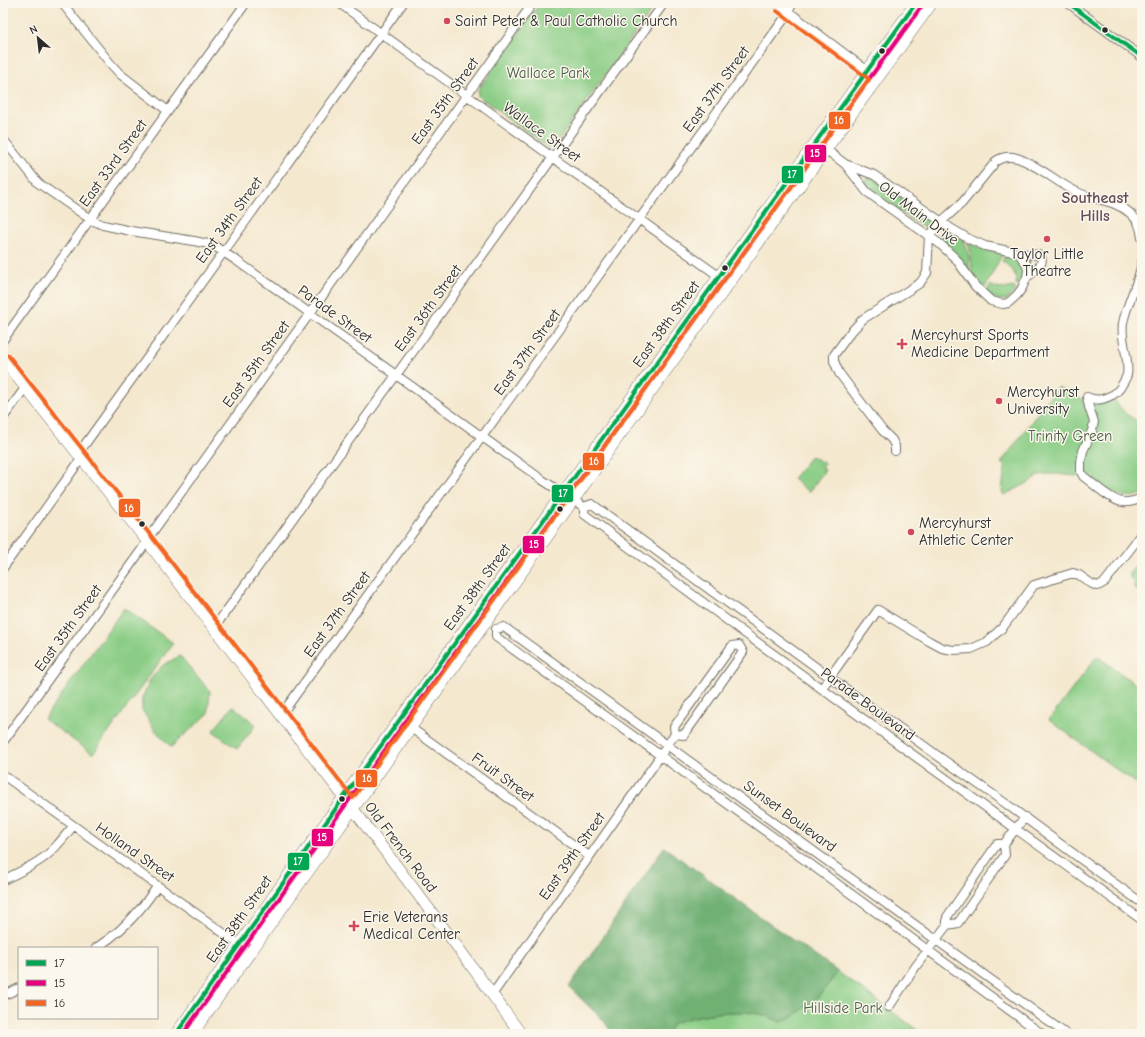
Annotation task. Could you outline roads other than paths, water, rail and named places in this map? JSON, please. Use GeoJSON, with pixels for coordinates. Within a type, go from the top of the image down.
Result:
{"type":"FeatureCollection","features":[{"type":"Feature","properties":{"kind":"main road","name":"East 38th Street"},"geometry":{"type":"LineString","coordinates":[[176,1034],[344,797],[916,3]]}},
{"type":"Feature","properties":{"kind":"main road","name":"East 38th Street"},"geometry":{"type":"LineString","coordinates":[[192,1034],[573,500],[932,3]]}},
{"type":"Feature","properties":{"kind":"main road","name":"Old French Road"},"geometry":{"type":"LineString","coordinates":[[3,359],[147,541],[353,808],[521,1034]]}},
{"type":"Feature","properties":{"kind":"street"},"geometry":{"type":"LineString","coordinates":[[62,3],[98,49],[120,74],[168,111]]}},
{"type":"Feature","properties":{"kind":"street","name":"East 33rd Street"},"geometry":{"type":"LineString","coordinates":[[3,340],[246,3]]}},
{"type":"Feature","properties":{"kind":"street","name":"Wallace Street"},"geometry":{"type":"LineString","coordinates":[[338,3],[729,284]]}},
{"type":"Feature","properties":{"kind":"street","name":"East 34th Street"},"geometry":{"type":"LineString","coordinates":[[3,568],[224,252],[403,3]]}},
{"type":"Feature","properties":{"kind":"street","name":"East 35th Street"},"geometry":{"type":"LineString","coordinates":[[3,742],[170,507],[533,3]]}},
{"type":"Feature","properties":{"kind":"street","name":"East 36th Street"},"geometry":{"type":"LineString","coordinates":[[214,628],[664,3]]}},
{"type":"Feature","properties":{"kind":"street"},"geometry":{"type":"LineString","coordinates":[[777,3],[877,78]]}},
{"type":"Feature","properties":{"kind":"street","name":"East 37th Street"},"geometry":{"type":"LineString","coordinates":[[281,715],[789,11],[793,3]]}},
{"type":"Feature","properties":{"kind":"street"},"geometry":{"type":"LineString","coordinates":[[1068,3],[1142,57]]}},
{"type":"Feature","properties":{"kind":"street","name":"Parade Street"},"geometry":{"type":"LineString","coordinates":[[3,139],[38,183],[90,219],[103,225],[131,231],[213,245],[541,479],[564,493]]}},
{"type":"Feature","properties":{"kind":"street","name":"Old Main Drive"},"geometry":{"type":"LineString","coordinates":[[816,142],[845,164],[867,192],[940,244],[956,259],[982,294],[991,301],[1003,304],[1008,302],[1017,295],[1027,277],[1041,264],[1041,256],[985,246],[965,237],[874,175],[845,164]]}},
{"type":"Feature","properties":{"kind":"street"},"geometry":{"type":"LineString","coordinates":[[895,451],[892,440],[882,430],[839,373],[834,361],[834,355],[850,333],[862,320],[920,283],[927,273],[929,236],[962,203],[994,163],[1003,158],[1010,157],[1021,160],[1078,193],[1116,204],[1139,221],[1142,238]]}},
{"type":"Feature","properties":{"kind":"street"},"geometry":{"type":"LineString","coordinates":[[1018,253],[1026,262],[1028,270],[1027,277]]}},
{"type":"Feature","properties":{"kind":"street"},"geometry":{"type":"LineString","coordinates":[[1142,262],[1123,324],[1122,333],[1127,367],[1126,375],[1120,389],[1114,395],[1104,400],[1096,400],[1087,397],[1094,422],[1081,462],[1081,472],[1083,476],[1116,500],[1123,502],[1142,498]]}},
{"type":"Feature","properties":{"kind":"street"},"geometry":{"type":"LineString","coordinates":[[3,418],[25,388]]}},
{"type":"Feature","properties":{"kind":"street","name":"Parade Boulevard"},"geometry":{"type":"LineString","coordinates":[[564,493],[584,507]]}},
{"type":"Feature","properties":{"kind":"street","name":"Parade Boulevard"},"geometry":{"type":"LineString","coordinates":[[584,507],[592,504],[1142,903]]}},
{"type":"Feature","properties":{"kind":"street","name":"Parade Boulevard"},"geometry":{"type":"LineString","coordinates":[[584,507],[584,514],[592,521],[1142,920]]}},
{"type":"Feature","properties":{"kind":"street"},"geometry":{"type":"LineString","coordinates":[[822,688],[878,610],[942,648],[953,650],[971,649],[987,642],[1003,627],[1034,585],[1073,574],[1079,575],[1092,584],[1098,586],[1105,582],[1142,532]]}},
{"type":"Feature","properties":{"kind":"street","name":"Sunset Boulevard"},"geometry":{"type":"LineString","coordinates":[[477,614],[496,629],[504,627],[1066,1034]]}},
{"type":"Feature","properties":{"kind":"street","name":"East 39th Street"},"geometry":{"type":"LineString","coordinates":[[492,995],[675,734],[674,727],[732,646],[739,645],[755,623]]}},
{"type":"Feature","properties":{"kind":"street","name":"Sunset Boulevard"},"geometry":{"type":"LineString","coordinates":[[496,629],[496,636],[1042,1034]]}},
{"type":"Feature","properties":{"kind":"street","name":"East 39th Street"},"geometry":{"type":"LineString","coordinates":[[675,734],[684,735],[743,652],[739,645]]}},
{"type":"Feature","properties":{"kind":"street","name":"Fruit Street"},"geometry":{"type":"LineString","coordinates":[[400,720],[589,856]]}},
{"type":"Feature","properties":{"kind":"street","name":"Holland Street"},"geometry":{"type":"LineString","coordinates":[[3,775],[250,952]]}},
{"type":"Feature","properties":{"kind":"street"},"geometry":{"type":"LineString","coordinates":[[947,925],[958,923],[1005,855],[1004,844],[1025,817]]}},
{"type":"Feature","properties":{"kind":"street"},"geometry":{"type":"LineString","coordinates":[[3,880],[28,868],[47,855],[73,826]]}},
{"type":"Feature","properties":{"kind":"street"},"geometry":{"type":"LineString","coordinates":[[889,1007],[947,925],[947,917],[997,844],[1004,844]]}},
{"type":"Feature","properties":{"kind":"street"},"geometry":{"type":"LineString","coordinates":[[97,947],[128,922],[158,886]]}},
{"type":"Feature","properties":{"kind":"street"},"geometry":{"type":"LineString","coordinates":[[3,996],[18,988]]}},
{"type":"Feature","properties":{"kind":"place","name":"Saint Peter & Paul Catholic Church"},"geometry":{"type":"Point","coordinates":[447,21]}},
{"type":"Feature","properties":{"kind":"place","name":"Taylor Little Theatre"},"geometry":{"type":"Point","coordinates":[1047,239]}},
{"type":"Feature","properties":{"kind":"place","name":"Mercyhurst Sports Medicine Department"},"geometry":{"type":"Point","coordinates":[902,344]}},
{"type":"Feature","properties":{"kind":"place","name":"Mercyhurst University"},"geometry":{"type":"Point","coordinates":[999,401]}},
{"type":"Feature","properties":{"kind":"place","name":"Mercyhurst Athletic Center"},"geometry":{"type":"Point","coordinates":[911,532]}},
{"type":"Feature","properties":{"kind":"place","name":"Erie Veterans Medical Center"},"geometry":{"type":"Point","coordinates":[354,926]}},
{"type":"Feature","properties":{"kind":"district","name":"Southeast Hills"},"geometry":{"type":"Point","coordinates":[1095,207]}},
{"type":"Feature","properties":{"kind":"park label","name":"Wallace Park"},"geometry":{"type":"Point","coordinates":[548,73]}},
{"type":"Feature","properties":{"kind":"park label","name":"Trinity Green"},"geometry":{"type":"Point","coordinates":[1070,436]}},
{"type":"Feature","properties":{"kind":"park label","name":"Hillside Park"},"geometry":{"type":"Point","coordinates":[843,1008]}}]}
